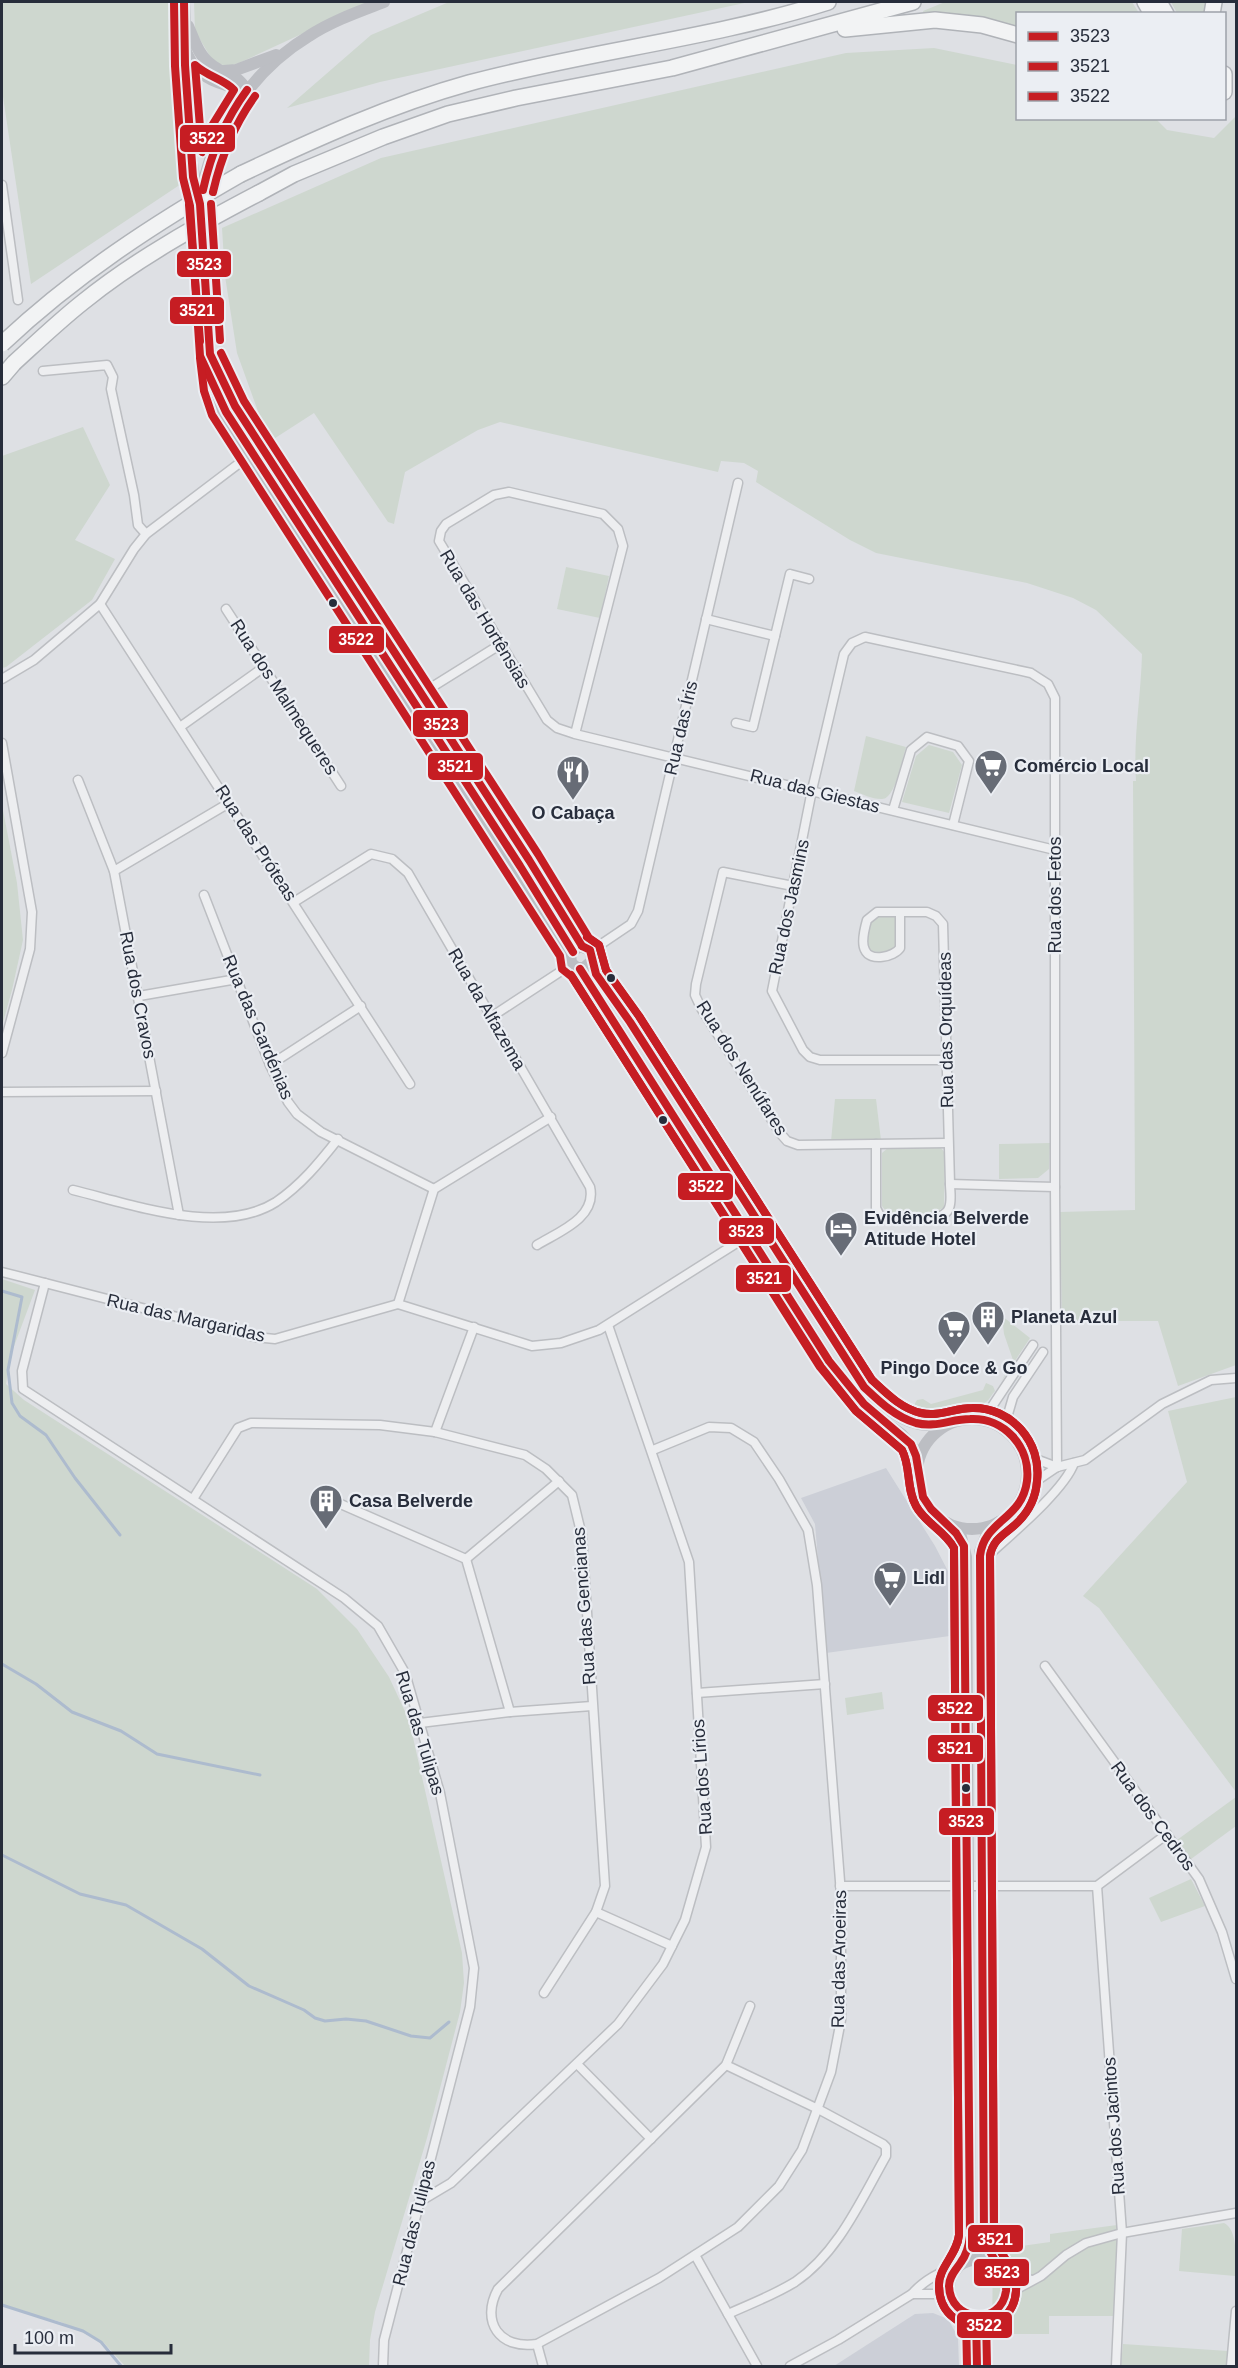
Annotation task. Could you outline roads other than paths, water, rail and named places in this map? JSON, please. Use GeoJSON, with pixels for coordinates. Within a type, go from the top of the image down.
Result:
{"type":"FeatureCollection","features":[{"type":"Feature","properties":{"kind":"highway"},"geometry":{"type":"LineString","coordinates":[[2,344],[63,289],[170,215],[241,174],[317,138],[394,108],[469,83],[542,66],[735,28],[828,2]]}},
{"type":"Feature","properties":{"kind":"highway"},"geometry":{"type":"LineString","coordinates":[[2,377],[14,363],[83,302],[127,269],[223,212],[294,174],[383,137],[448,114],[516,98],[672,68],[913,2]]}},
{"type":"Feature","properties":{"kind":"highway"},"geometry":{"type":"LineString","coordinates":[[765,43],[831,30],[934,20],[982,25],[1016,35]]}},
{"type":"Feature","properties":{"kind":"main road"},"geometry":{"type":"LineString","coordinates":[[184,2],[186,21],[184,49],[193,177],[200,204],[210,354],[216,398],[249,456],[299,529],[408,702],[581,957],[630,1022],[864,1386],[883,1406],[903,1419],[928,1425],[975,1418],[991,1421],[1004,1428],[1017,1440],[1025,1455],[1028,1472],[1026,1488],[1020,1502],[987,1534],[980,1552],[984,2242],[1006,2287],[1000,2306],[988,2315],[976,2317],[962,2313],[953,2303],[949,2290],[949,2283],[959,2266],[970,2236],[966,1557],[961,1537],[930,1509],[924,1500],[920,1490],[914,1449],[901,1434],[876,1416],[829,1361],[748,1235],[581,957],[529,860],[420,695],[235,406],[210,354]]}},
{"type":"Feature","properties":{"kind":"main road"},"geometry":{"type":"LineString","coordinates":[[200,204],[214,150],[226,122],[247,90],[270,65],[288,50],[328,25],[384,2]]}},
{"type":"Feature","properties":{"kind":"main road"},"geometry":{"type":"LineString","coordinates":[[186,21],[209,64],[235,75],[247,90]]}},
{"type":"Feature","properties":{"kind":"main road"},"geometry":{"type":"LineString","coordinates":[[184,49],[193,66],[202,74],[220,84],[247,90]]}},
{"type":"Feature","properties":{"kind":"main road"},"geometry":{"type":"LineString","coordinates":[[223,71],[236,70],[288,50]]}},
{"type":"Feature","properties":{"kind":"main road"},"geometry":{"type":"LineString","coordinates":[[917,1468],[921,1452],[930,1439],[941,1428],[955,1421]]}},
{"type":"Feature","properties":{"kind":"main road"},"geometry":{"type":"LineString","coordinates":[[947,1523],[960,1528],[973,1529],[999,1522]]}},
{"type":"Feature","properties":{"kind":"main road"},"geometry":{"type":"LineString","coordinates":[[959,2266],[973,2259],[980,2259],[996,2266]]}},
{"type":"Feature","properties":{"kind":"main road"},"geometry":{"type":"LineString","coordinates":[[976,2317],[977,2367]]}},
{"type":"Feature","properties":{"kind":"street"},"geometry":{"type":"LineString","coordinates":[[2,185],[18,300]]}},
{"type":"Feature","properties":{"kind":"street"},"geometry":{"type":"LineString","coordinates":[[43,371],[107,365],[113,377],[111,389],[134,495],[138,525],[146,534]]}},
{"type":"Feature","properties":{"kind":"street"},"geometry":{"type":"LineString","coordinates":[[2,679],[34,660],[100,604],[146,534],[262,446]]}},
{"type":"Feature","properties":{"kind":"street","name":"Rua das Íris"},"geometry":{"type":"LineString","coordinates":[[492,1017],[631,924],[638,911],[738,483]]}},
{"type":"Feature","properties":{"kind":"street","name":"Rua das Hortênsias"},"geometry":{"type":"LineString","coordinates":[[502,492],[607,516],[618,529],[623,546],[575,734],[560,730],[550,724],[441,545],[439,536],[446,524],[502,492]]}},
{"type":"Feature","properties":{"kind":"street"},"geometry":{"type":"LineString","coordinates":[[736,723],[753,727],[790,574],[809,579]]}},
{"type":"Feature","properties":{"kind":"street","name":"Rua das Próteas"},"geometry":{"type":"LineString","coordinates":[[100,604],[410,1084]]}},
{"type":"Feature","properties":{"kind":"street","name":"Rua dos Malmequeres"},"geometry":{"type":"LineString","coordinates":[[226,609],[341,786]]}},
{"type":"Feature","properties":{"kind":"street"},"geometry":{"type":"LineString","coordinates":[[706,619],[775,636]]}},
{"type":"Feature","properties":{"kind":"street","name":"Rua dos Fetos"},"geometry":{"type":"LineString","coordinates":[[812,790],[844,654],[848,646],[856,640],[870,637],[1031,673],[1047,684],[1053,693],[1056,704],[1054,1187],[1057,1467]]}},
{"type":"Feature","properties":{"kind":"street"},"geometry":{"type":"LineString","coordinates":[[408,702],[501,644]]}},
{"type":"Feature","properties":{"kind":"street"},"geometry":{"type":"LineString","coordinates":[[180,726],[264,668]]}},
{"type":"Feature","properties":{"kind":"street","name":"Rua das Giestas"},"geometry":{"type":"LineString","coordinates":[[575,734],[1055,850]]}},
{"type":"Feature","properties":{"kind":"street"},"geometry":{"type":"LineString","coordinates":[[893,810],[911,750],[927,737],[958,746],[969,761],[953,825]]}},
{"type":"Feature","properties":{"kind":"street"},"geometry":{"type":"LineString","coordinates":[[2,743],[32,912],[30,949],[2,1053]]}},
{"type":"Feature","properties":{"kind":"street","name":"Rua dos Cravos"},"geometry":{"type":"LineString","coordinates":[[78,780],[114,871],[179,1215]]}},
{"type":"Feature","properties":{"kind":"street","name":"Rua dos Jasmins"},"geometry":{"type":"LineString","coordinates":[[812,790],[772,991],[803,1050],[810,1057],[820,1060],[946,1060]]}},
{"type":"Feature","properties":{"kind":"street"},"geometry":{"type":"LineString","coordinates":[[114,871],[229,803]]}},
{"type":"Feature","properties":{"kind":"street","name":"Rua da Alfazema"},"geometry":{"type":"LineString","coordinates":[[294,902],[371,854],[392,860],[408,873],[590,1187],[592,1198],[586,1212],[537,1245]]}},
{"type":"Feature","properties":{"kind":"street","name":"Rua dos Nenúfares"},"geometry":{"type":"LineString","coordinates":[[794,886],[723,872],[696,984],[695,994],[701,1008],[787,1141],[798,1145],[948,1143]]}},
{"type":"Feature","properties":{"kind":"street","name":"Rua das Gardénias"},"geometry":{"type":"LineString","coordinates":[[204,895],[270,1065],[288,1102],[297,1114],[321,1132],[434,1189]]}},
{"type":"Feature","properties":{"kind":"street","name":"Rua das Orquídeas"},"geometry":{"type":"LineString","coordinates":[[876,1144],[876,1208],[883,1218],[942,1217],[949,1209],[950,1184],[943,924],[939,918],[930,913],[900,912],[877,912],[868,917],[864,946],[868,954],[889,957],[897,952],[900,948],[900,912]]}},
{"type":"Feature","properties":{"kind":"street"},"geometry":{"type":"LineString","coordinates":[[139,996],[237,979]]}},
{"type":"Feature","properties":{"kind":"street"},"geometry":{"type":"LineString","coordinates":[[270,1065],[361,1006]]}},
{"type":"Feature","properties":{"kind":"street"},"geometry":{"type":"LineString","coordinates":[[2,1092],[156,1091]]}},
{"type":"Feature","properties":{"kind":"street"},"geometry":{"type":"LineString","coordinates":[[551,1117],[434,1189],[398,1304],[532,1346],[561,1343],[608,1325],[762,1227]]}},
{"type":"Feature","properties":{"kind":"street"},"geometry":{"type":"LineString","coordinates":[[73,1190],[179,1215],[217,1219],[246,1213],[274,1203],[307,1178],[338,1139]]}},
{"type":"Feature","properties":{"kind":"street"},"geometry":{"type":"LineString","coordinates":[[950,1184],[1054,1187]]}},
{"type":"Feature","properties":{"kind":"street","name":"Rua das Margaridas"},"geometry":{"type":"LineString","coordinates":[[2,1272],[200,1324],[255,1337],[275,1339],[398,1304]]}},
{"type":"Feature","properties":{"kind":"street","name":"Rua das Tulipas"},"geometry":{"type":"LineString","coordinates":[[45,1283],[22,1371],[23,1389],[344,1598],[378,1626],[405,1673],[440,1793],[474,1968],[470,2007],[384,2340],[383,2367]]}},
{"type":"Feature","properties":{"kind":"street","name":"Rua dos Lírios"},"geometry":{"type":"LineString","coordinates":[[419,2202],[451,2183],[618,2024],[663,1964],[672,1947],[685,1920],[706,1847],[689,1562],[608,1325]]}},
{"type":"Feature","properties":{"kind":"street"},"geometry":{"type":"LineString","coordinates":[[435,1432],[474,1327]]}},
{"type":"Feature","properties":{"kind":"street"},"geometry":{"type":"LineString","coordinates":[[975,1418],[991,1408],[1033,1346]]}},
{"type":"Feature","properties":{"kind":"street"},"geometry":{"type":"LineString","coordinates":[[1004,1428],[1013,1397],[1043,1352]]}},
{"type":"Feature","properties":{"kind":"street"},"geometry":{"type":"LineString","coordinates":[[1026,1488],[1057,1467],[1085,1460],[1162,1404],[1211,1380],[1236,1378]]}},
{"type":"Feature","properties":{"kind":"street","name":"Rua das Gencianas"},"geometry":{"type":"LineString","coordinates":[[193,1499],[238,1428],[251,1423],[380,1425],[435,1432],[525,1455],[546,1469],[572,1495],[582,1536],[605,1886],[596,1912],[544,1993]]}},
{"type":"Feature","properties":{"kind":"street","name":"Rua das Aroeiras"},"geometry":{"type":"LineString","coordinates":[[537,2344],[659,2278],[738,2228],[779,2186],[802,2150],[818,2109],[831,2072],[841,2020],[840,1886],[818,1585],[808,1530],[779,1479],[754,1442],[731,1428],[709,1426],[652,1450]]}},
{"type":"Feature","properties":{"kind":"street"},"geometry":{"type":"LineString","coordinates":[[1025,1455],[1057,1467]]}},
{"type":"Feature","properties":{"kind":"street"},"geometry":{"type":"LineString","coordinates":[[992,1552],[1026,1521],[1070,1474],[1074,1463]]}},
{"type":"Feature","properties":{"kind":"street"},"geometry":{"type":"LineString","coordinates":[[466,1559],[559,1481]]}},
{"type":"Feature","properties":{"kind":"street"},"geometry":{"type":"LineString","coordinates":[[321,1495],[466,1559]]}},
{"type":"Feature","properties":{"kind":"street"},"geometry":{"type":"LineString","coordinates":[[466,1559],[510,1712]]}},
{"type":"Feature","properties":{"kind":"street","name":"Rua dos Cedros"},"geometry":{"type":"LineString","coordinates":[[1045,1666],[1199,1880],[1222,1932],[1236,1979]]}},
{"type":"Feature","properties":{"kind":"street"},"geometry":{"type":"LineString","coordinates":[[697,1693],[825,1684]]}},
{"type":"Feature","properties":{"kind":"street"},"geometry":{"type":"LineString","coordinates":[[420,1723],[510,1712],[592,1706]]}},
{"type":"Feature","properties":{"kind":"street"},"geometry":{"type":"LineString","coordinates":[[840,1886],[1097,1886],[1167,1834]]}},
{"type":"Feature","properties":{"kind":"street","name":"Rua dos Jacintos"},"geometry":{"type":"LineString","coordinates":[[1097,1886],[1122,2234],[1116,2367]]}},
{"type":"Feature","properties":{"kind":"street"},"geometry":{"type":"LineString","coordinates":[[596,1912],[672,1947]]}},
{"type":"Feature","properties":{"kind":"street"},"geometry":{"type":"LineString","coordinates":[[543,2367],[537,2344],[516,2345],[502,2337],[496,2330],[490,2312],[498,2289],[726,2065],[750,2006]]}},
{"type":"Feature","properties":{"kind":"street"},"geometry":{"type":"LineString","coordinates":[[577,2064],[651,2139]]}},
{"type":"Feature","properties":{"kind":"street"},"geometry":{"type":"LineString","coordinates":[[726,2065],[818,2109],[886,2147],[886,2156],[837,2241],[821,2259],[804,2276],[785,2288],[728,2314]]}},
{"type":"Feature","properties":{"kind":"street"},"geometry":{"type":"LineString","coordinates":[[1000,2306],[1017,2289],[1041,2276],[1078,2248],[1096,2240],[1236,2213]]}},
{"type":"Feature","properties":{"kind":"street"},"geometry":{"type":"LineString","coordinates":[[695,2255],[757,2367]]}},
{"type":"Feature","properties":{"kind":"street"},"geometry":{"type":"LineString","coordinates":[[790,2367],[912,2294],[918,2286],[942,2272],[959,2266]]}},
{"type":"Feature","properties":{"kind":"street"},"geometry":{"type":"LineString","coordinates":[[996,2266],[1016,2277],[1032,2280]]}},
{"type":"Feature","properties":{"kind":"street"},"geometry":{"type":"LineString","coordinates":[[912,2294],[936,2294],[953,2303]]}},
{"type":"Feature","properties":{"kind":"street"},"geometry":{"type":"LineString","coordinates":[[1231,2367],[1236,2311]]}},
{"type":"Feature","properties":{"kind":"waterway"},"geometry":{"type":"LineString","coordinates":[[2,1291],[22,1297],[8,1370],[12,1403],[20,1416],[46,1435],[75,1478],[120,1535]]}},
{"type":"Feature","properties":{"kind":"waterway"},"geometry":{"type":"LineString","coordinates":[[2,1664],[36,1684],[72,1712],[121,1731],[157,1754],[260,1775]]}},
{"type":"Feature","properties":{"kind":"waterway"},"geometry":{"type":"LineString","coordinates":[[2,1855],[80,1894],[126,1905],[202,1949],[249,1986],[304,2010],[315,2018],[325,2021],[346,2019],[366,2021],[411,2036],[430,2038],[449,2022]]}},
{"type":"Feature","properties":{"kind":"waterway"},"geometry":{"type":"LineString","coordinates":[[2,2305],[83,2331],[101,2342],[121,2366]]}},
{"type":"Feature","properties":{"kind":"place","name":"Comércio Local"},"geometry":{"type":"Point","coordinates":[991,795]}},
{"type":"Feature","properties":{"kind":"place","name":"O Cabaça"},"geometry":{"type":"Point","coordinates":[573,801]}},
{"type":"Feature","properties":{"kind":"place","name":"Evidência Belverde Atitude Hotel"},"geometry":{"type":"Point","coordinates":[841,1257]}},
{"type":"Feature","properties":{"kind":"place","name":"Planeta Azul"},"geometry":{"type":"Point","coordinates":[988,1346]}},
{"type":"Feature","properties":{"kind":"place","name":"Pingo Doce & Go"},"geometry":{"type":"Point","coordinates":[954,1356]}},
{"type":"Feature","properties":{"kind":"place","name":"Casa Belverde"},"geometry":{"type":"Point","coordinates":[326,1530]}},
{"type":"Feature","properties":{"kind":"place","name":"Lidl"},"geometry":{"type":"Point","coordinates":[890,1607]}}]}
